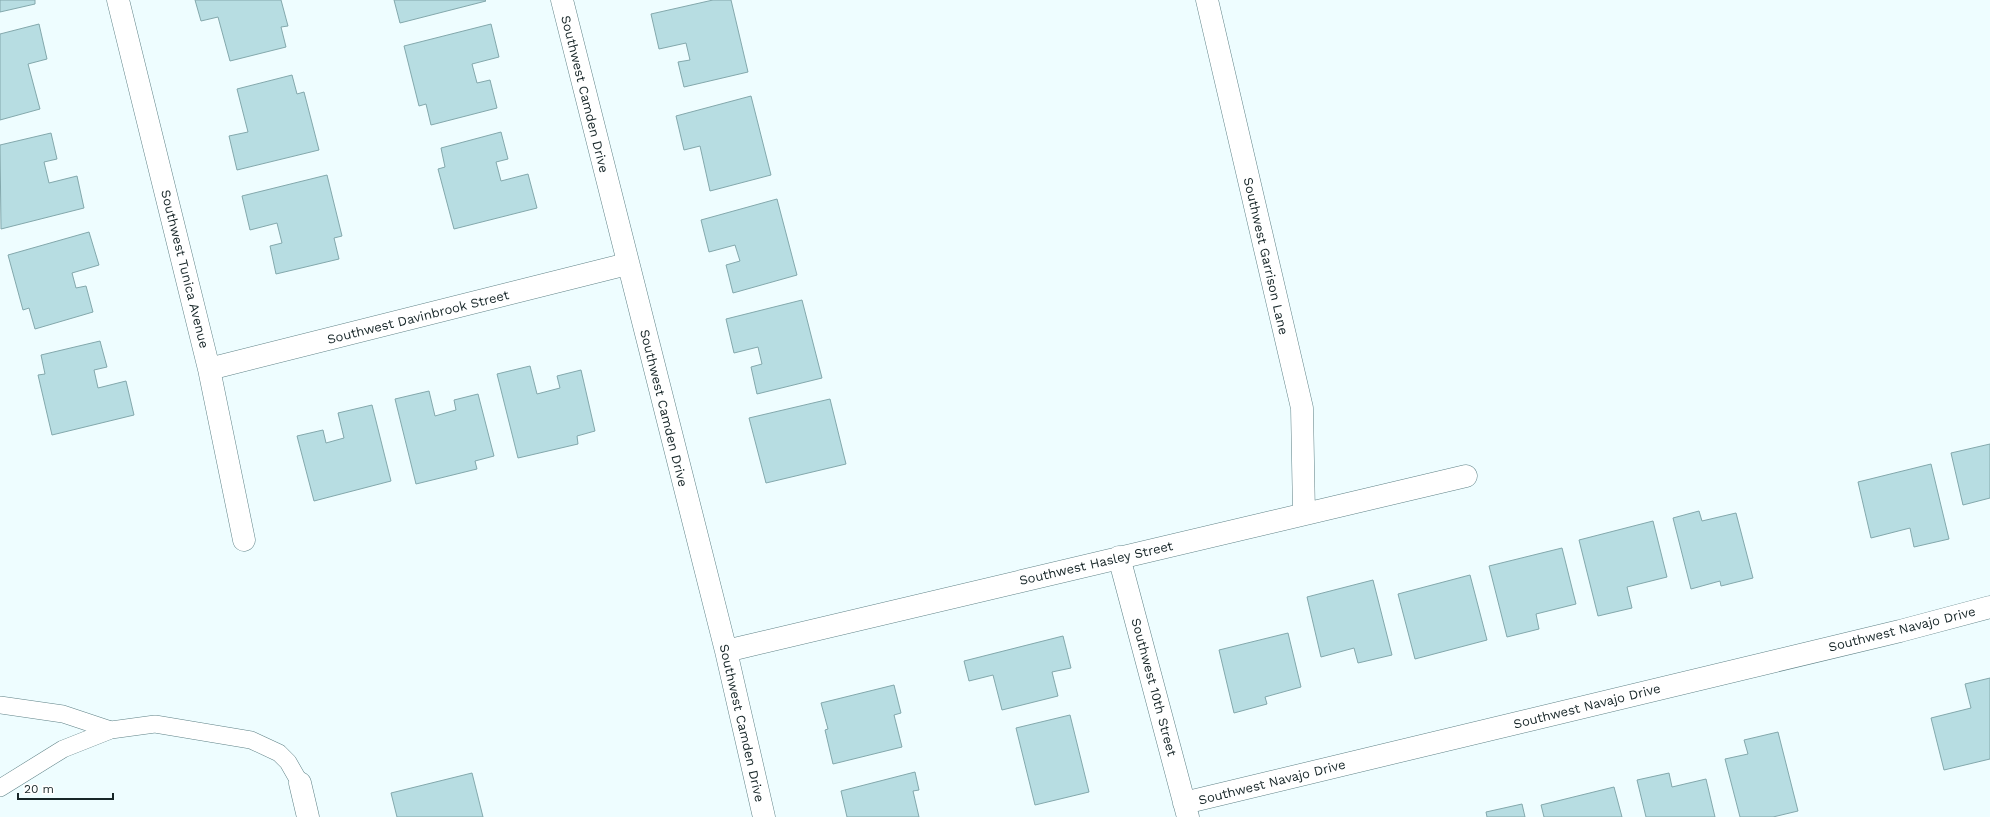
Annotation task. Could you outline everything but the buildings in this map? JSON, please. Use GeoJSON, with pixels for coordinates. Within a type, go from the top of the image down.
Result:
{"type":"FeatureCollection","features":[{"type":"Feature","properties":{"kind":"street","name":"Southwest Tunica Avenue"},"geometry":{"type":"LineString","coordinates":[[118,0],[209,368],[244,540]]}},
{"type":"Feature","properties":{"kind":"street","name":"Southwest Camden Drive"},"geometry":{"type":"LineString","coordinates":[[562,0],[627,264],[726,650],[764,817]]}},
{"type":"Feature","properties":{"kind":"street","name":"Southwest Garrison Lane"},"geometry":{"type":"LineString","coordinates":[[1207,0],[1302,408],[1304,514]]}},
{"type":"Feature","properties":{"kind":"street","name":"Southwest Davinbrook Street"},"geometry":{"type":"LineString","coordinates":[[209,368],[627,264]]}},
{"type":"Feature","properties":{"kind":"street","name":"Southwest Hasley Street"},"geometry":{"type":"LineString","coordinates":[[726,650],[1466,476]]}},
{"type":"Feature","properties":{"kind":"street","name":"Southwest 10th Street"},"geometry":{"type":"LineString","coordinates":[[1120,557],[1186,810]]}},
{"type":"Feature","properties":{"kind":"street","name":"Southwest Navajo Drive"},"geometry":{"type":"LineString","coordinates":[[1186,810],[1990,607]]}},
{"type":"Feature","properties":{"kind":"street"},"geometry":{"type":"LineString","coordinates":[[300,783],[308,817]]}},
{"type":"Feature","properties":{"kind":"lane"},"geometry":{"type":"LineString","coordinates":[[0,705],[63,714],[111,730]]}},
{"type":"Feature","properties":{"kind":"lane"},"geometry":{"type":"LineString","coordinates":[[0,788],[63,749],[111,730],[155,724],[251,740],[279,753],[288,762],[300,783]]}}]}
